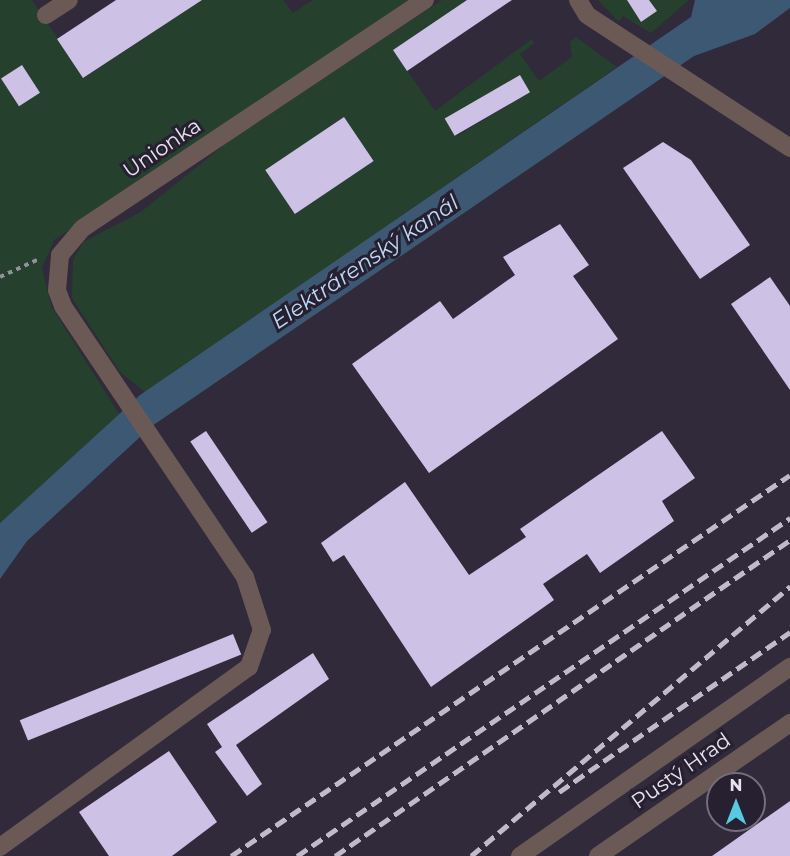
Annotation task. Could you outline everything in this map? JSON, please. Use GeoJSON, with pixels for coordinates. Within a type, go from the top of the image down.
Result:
{"type":"FeatureCollection","features":[{"type":"Feature","properties":{"kind":"lane"},"geometry":{"type":"LineString","coordinates":[[46,15],[69,0]]}},
{"type":"Feature","properties":{"kind":"lane","name":"Unionka"},"geometry":{"type":"LineString","coordinates":[[60,255],[83,228],[425,0]]}},
{"type":"Feature","properties":{"kind":"lane"},"geometry":{"type":"LineString","coordinates":[[578,0],[587,15],[790,148]]}},
{"type":"Feature","properties":{"kind":"lane"},"geometry":{"type":"LineString","coordinates":[[0,847],[249,667],[258,651],[262,630],[251,588],[157,441],[63,306],[57,290],[60,255]]}},
{"type":"Feature","properties":{"kind":"lane"},"geometry":{"type":"LineString","coordinates":[[520,856],[790,667]]}},
{"type":"Feature","properties":{"kind":"lane","name":"Pustý Hrad"},"geometry":{"type":"LineString","coordinates":[[598,856],[790,723]]}},
{"type":"Feature","properties":{"kind":"path"},"geometry":{"type":"LineString","coordinates":[[0,276],[25,262],[60,255]]}},
{"type":"Feature","properties":{"kind":"green space"},"geometry":{"type":"Polygon","coordinates":[[[0,0],[32,0],[84,78],[202,0],[283,0],[293,13],[313,0],[410,0],[54,240],[42,268],[51,306],[119,414],[0,523],[0,0]],[[1,78],[19,106],[39,93],[1,78]]]}},
{"type":"Feature","properties":{"kind":"green space"},"geometry":{"type":"Polygon","coordinates":[[[442,0],[467,0],[393,50],[435,111],[532,39],[534,43],[520,54],[539,81],[572,57],[570,42],[576,37],[617,67],[145,392],[120,372],[72,298],[73,260],[83,242],[141,212],[229,141],[442,0]],[[520,75],[446,119],[457,136],[530,92],[520,75]],[[343,117],[267,173],[295,213],[374,161],[343,117]]]}},
{"type":"Feature","properties":{"kind":"green space"},"geometry":{"type":"Polygon","coordinates":[[[598,0],[627,0],[641,22],[657,11],[649,0],[689,0],[651,33],[623,16],[619,22],[598,0]]]}},
{"type":"Feature","properties":{"kind":"water","name":"Elektrárenský kanál"},"geometry":{"type":"Polygon","coordinates":[[[695,0],[790,0],[790,8],[755,34],[694,56],[152,426],[27,541],[0,579],[0,523],[140,395],[691,17],[695,0]]]}},
{"type":"Feature","properties":{"kind":"building"},"geometry":{"type":"Polygon","coordinates":[[[116,0],[202,0],[83,78],[57,39],[116,0]]]}},
{"type":"Feature","properties":{"kind":"building"},"geometry":{"type":"Polygon","coordinates":[[[467,0],[512,0],[407,71],[393,50],[467,0]]]}},
{"type":"Feature","properties":{"kind":"building"},"geometry":{"type":"Polygon","coordinates":[[[627,0],[649,0],[657,11],[641,22],[627,0]]]}},
{"type":"Feature","properties":{"kind":"building"},"geometry":{"type":"Polygon","coordinates":[[[22,65],[40,93],[19,106],[1,79],[22,65]]]}},
{"type":"Feature","properties":{"kind":"building"},"geometry":{"type":"Polygon","coordinates":[[[520,75],[530,92],[455,136],[445,119],[520,75]]]}},
{"type":"Feature","properties":{"kind":"building"},"geometry":{"type":"Polygon","coordinates":[[[344,117],[374,161],[295,214],[265,170],[344,117]]]}},
{"type":"Feature","properties":{"kind":"building"},"geometry":{"type":"Polygon","coordinates":[[[663,142],[691,160],[750,245],[700,279],[623,168],[663,142]]]}},
{"type":"Feature","properties":{"kind":"building"},"geometry":{"type":"Polygon","coordinates":[[[560,224],[589,265],[573,276],[618,339],[429,473],[352,364],[440,301],[453,319],[515,275],[503,257],[560,224]]]}},
{"type":"Feature","properties":{"kind":"building"},"geometry":{"type":"Polygon","coordinates":[[[770,277],[790,306],[790,390],[731,304],[770,277]]]}},
{"type":"Feature","properties":{"kind":"building"},"geometry":{"type":"Polygon","coordinates":[[[206,431],[268,522],[252,533],[190,442],[206,431]]]}},
{"type":"Feature","properties":{"kind":"building"},"geometry":{"type":"Polygon","coordinates":[[[662,431],[695,478],[662,501],[674,521],[600,573],[587,554],[543,584],[554,600],[431,687],[344,555],[333,562],[321,543],[405,482],[469,575],[526,537],[520,529],[662,431]]]}},
{"type":"Feature","properties":{"kind":"building"},"geometry":{"type":"Polygon","coordinates":[[[233,634],[241,654],[28,741],[20,720],[233,634]]]}},
{"type":"Feature","properties":{"kind":"building"},"geometry":{"type":"Polygon","coordinates":[[[313,653],[329,679],[236,745],[262,784],[247,796],[215,752],[222,747],[207,724],[313,653]]]}},
{"type":"Feature","properties":{"kind":"building"},"geometry":{"type":"Polygon","coordinates":[[[169,751],[217,822],[172,856],[109,856],[79,812],[169,751]]]}},
{"type":"Feature","properties":{"kind":"building"},"geometry":{"type":"Polygon","coordinates":[[[790,801],[790,856],[712,856],[746,832],[766,832],[766,818],[790,801]]]}},
{"type":"Feature","properties":{"kind":"railway"},"geometry":{"type":"LineString","coordinates":[[231,856],[790,475]]}},
{"type":"Feature","properties":{"kind":"railway"},"geometry":{"type":"LineString","coordinates":[[297,856],[790,518]]}},
{"type":"Feature","properties":{"kind":"railway"},"geometry":{"type":"LineString","coordinates":[[335,856],[790,540]]}},
{"type":"Feature","properties":{"kind":"railway"},"geometry":{"type":"LineString","coordinates":[[471,856],[790,586]]}},
{"type":"Feature","properties":{"kind":"railway"},"geometry":{"type":"LineString","coordinates":[[559,792],[790,632]]}}]}
